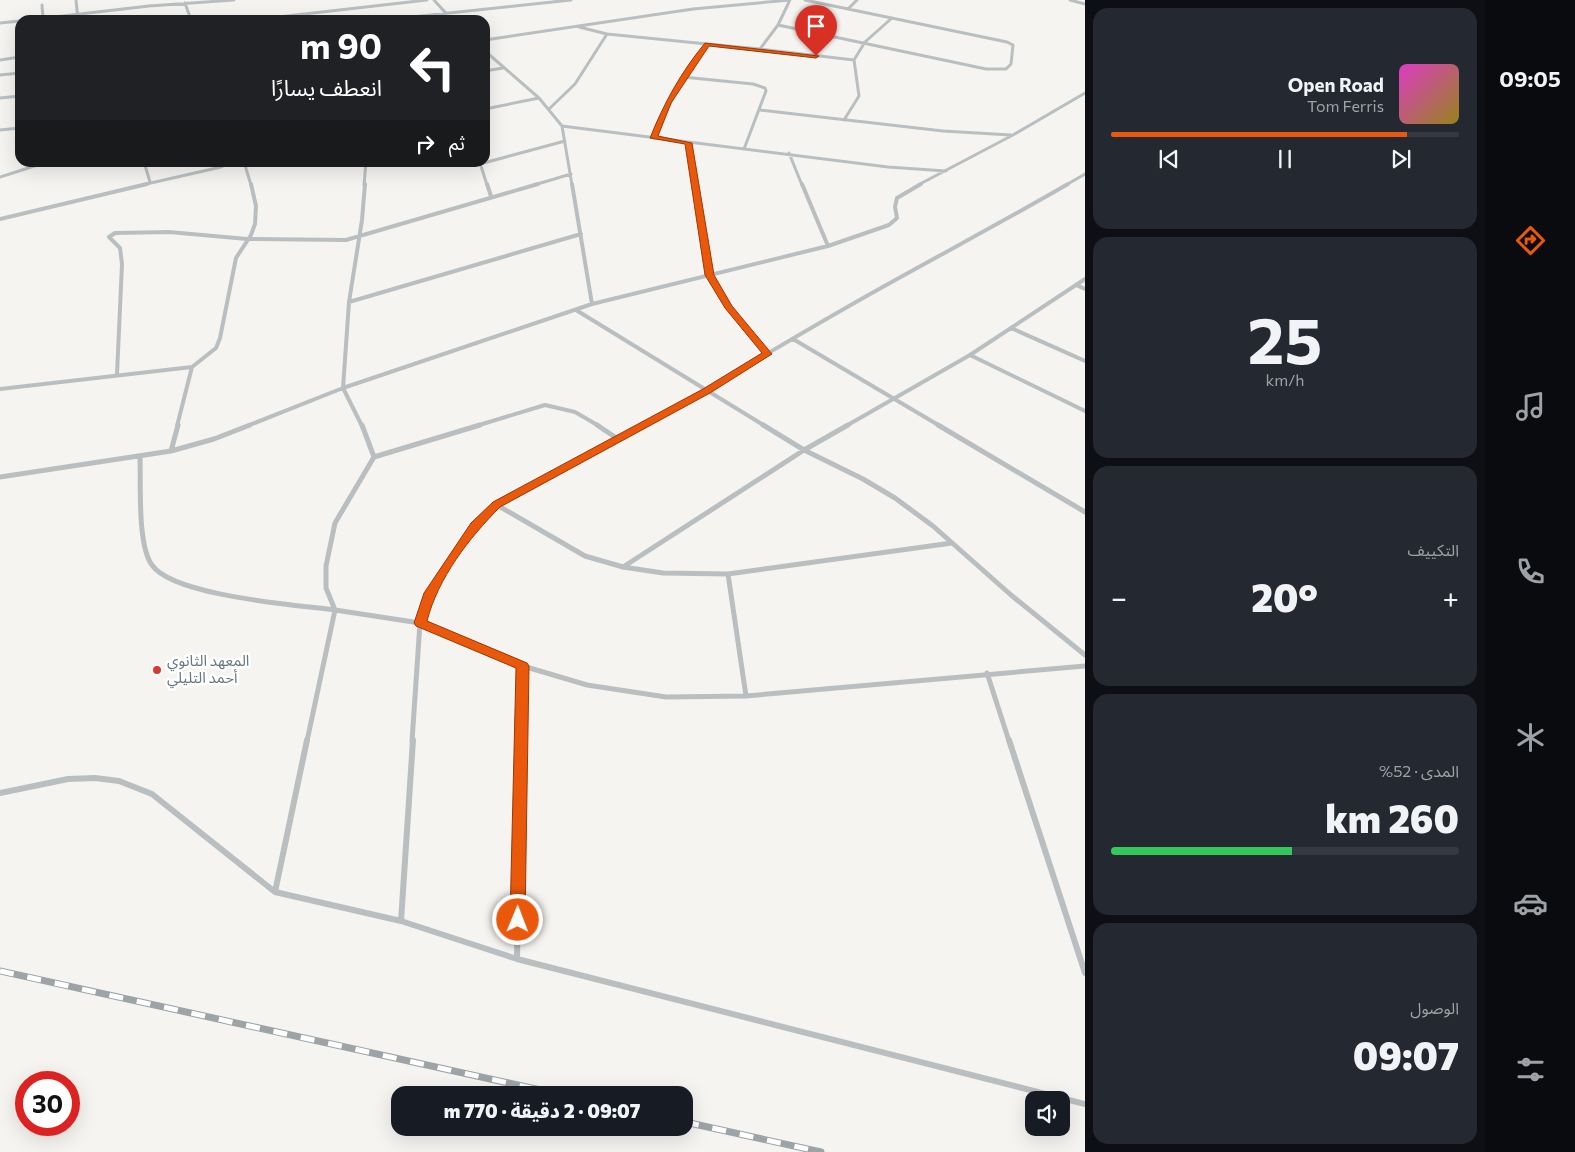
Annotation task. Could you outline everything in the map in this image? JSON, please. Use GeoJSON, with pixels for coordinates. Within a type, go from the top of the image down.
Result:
{"type":"FeatureCollection","features":[{"type":"Feature","properties":{"kind":"street"},"geometry":{"type":"LineString","coordinates":[[76,0],[77,14]]}},
{"type":"Feature","properties":{"kind":"street"},"geometry":{"type":"LineString","coordinates":[[68,15],[234,0]]}},
{"type":"Feature","properties":{"kind":"street"},"geometry":{"type":"LineString","coordinates":[[294,15],[427,0]]}},
{"type":"Feature","properties":{"kind":"street"},"geometry":{"type":"LineString","coordinates":[[434,0],[446,13]]}},
{"type":"Feature","properties":{"kind":"street"},"geometry":{"type":"LineString","coordinates":[[428,15],[571,0]]}},
{"type":"Feature","properties":{"kind":"street"},"geometry":{"type":"LineString","coordinates":[[778,24],[986,69],[1006,69],[1011,64],[1013,45],[1007,42],[805,0]]}},
{"type":"Feature","properties":{"kind":"street"},"geometry":{"type":"LineString","coordinates":[[848,9],[857,0]]}},
{"type":"Feature","properties":{"kind":"street"},"geometry":{"type":"LineString","coordinates":[[1070,0],[1085,4]]}},
{"type":"Feature","properties":{"kind":"street"},"geometry":{"type":"LineString","coordinates":[[760,49],[778,24],[790,1]]}},
{"type":"Feature","properties":{"kind":"street"},"geometry":{"type":"LineString","coordinates":[[490,39],[716,6],[790,1]]}},
{"type":"Feature","properties":{"kind":"street"},"geometry":{"type":"LineString","coordinates":[[185,3],[189,15]]}},
{"type":"Feature","properties":{"kind":"street"},"geometry":{"type":"LineString","coordinates":[[42,5],[43,15]]}},
{"type":"Feature","properties":{"kind":"street"},"geometry":{"type":"LineString","coordinates":[[844,120],[859,96],[854,60],[865,42],[892,18]]}},
{"type":"Feature","properties":{"kind":"street"},"geometry":{"type":"LineString","coordinates":[[0,23],[15,22]]}},
{"type":"Feature","properties":{"kind":"street"},"geometry":{"type":"LineString","coordinates":[[576,26],[607,34],[854,60]]}},
{"type":"Feature","properties":{"kind":"street"},"geometry":{"type":"LineString","coordinates":[[549,109],[568,94],[576,84],[607,34]]}},
{"type":"Feature","properties":{"kind":"street"},"geometry":{"type":"LineString","coordinates":[[654,138],[668,103],[683,77],[707,44]]}},
{"type":"Feature","properties":{"kind":"street"},"geometry":{"type":"LineString","coordinates":[[0,60],[15,58]]}},
{"type":"Feature","properties":{"kind":"street"},"geometry":{"type":"LineString","coordinates":[[490,58],[539,98],[562,126],[592,304]]}},
{"type":"Feature","properties":{"kind":"street"},"geometry":{"type":"LineString","coordinates":[[490,70],[503,68]]}},
{"type":"Feature","properties":{"kind":"street"},"geometry":{"type":"LineString","coordinates":[[0,76],[15,74]]}},
{"type":"Feature","properties":{"kind":"street"},"geometry":{"type":"LineString","coordinates":[[683,77],[759,85],[766,91],[744,149]]}},
{"type":"Feature","properties":{"kind":"street"},"geometry":{"type":"LineString","coordinates":[[0,477],[171,451],[241,430],[343,388],[592,304],[828,246],[893,223],[897,218],[894,204],[898,196],[1013,135],[1085,92]]}},
{"type":"Feature","properties":{"kind":"street"},"geometry":{"type":"LineString","coordinates":[[0,98],[15,96]]}},
{"type":"Feature","properties":{"kind":"street"},"geometry":{"type":"LineString","coordinates":[[490,108],[539,98]]}},
{"type":"Feature","properties":{"kind":"street"},"geometry":{"type":"LineString","coordinates":[[760,110],[943,131],[1013,135]]}},
{"type":"Feature","properties":{"kind":"street"},"geometry":{"type":"LineString","coordinates":[[562,126],[688,143],[789,153],[888,167],[946,171]]}},
{"type":"Feature","properties":{"kind":"street"},"geometry":{"type":"LineString","coordinates":[[0,130],[15,128]]}},
{"type":"Feature","properties":{"kind":"street"},"geometry":{"type":"LineString","coordinates":[[490,160],[564,141]]}},
{"type":"Feature","properties":{"kind":"street"},"geometry":{"type":"LineString","coordinates":[[688,143],[710,275],[728,307],[768,354]]}},
{"type":"Feature","properties":{"kind":"street"},"geometry":{"type":"LineString","coordinates":[[789,153],[828,246]]}},
{"type":"Feature","properties":{"kind":"street"},"geometry":{"type":"LineString","coordinates":[[0,177],[31,167]]}},
{"type":"Feature","properties":{"kind":"street"},"geometry":{"type":"LineString","coordinates":[[146,167],[150,182]]}},
{"type":"Feature","properties":{"kind":"street"},"geometry":{"type":"LineString","coordinates":[[0,219],[27,210],[223,167]]}},
{"type":"Feature","properties":{"kind":"street"},"geometry":{"type":"LineString","coordinates":[[0,389],[117,374],[192,367],[216,348],[220,338],[236,258],[252,232],[255,221],[254,200],[245,167]]}},
{"type":"Feature","properties":{"kind":"street"},"geometry":{"type":"LineString","coordinates":[[366,167],[360,236],[349,302],[343,388],[357,413],[374,457]]}},
{"type":"Feature","properties":{"kind":"street"},"geometry":{"type":"LineString","coordinates":[[481,167],[491,196]]}},
{"type":"Feature","properties":{"kind":"street"},"geometry":{"type":"LineString","coordinates":[[117,374],[122,264],[120,248],[110,236],[115,233],[168,232],[248,239],[333,240],[360,236],[571,174]]}},
{"type":"Feature","properties":{"kind":"street"},"geometry":{"type":"LineString","coordinates":[[401,921],[420,623],[428,596],[449,562],[475,526],[497,504],[706,391],[872,293],[984,233],[1085,174]]}},
{"type":"Feature","properties":{"kind":"street"},"geometry":{"type":"LineString","coordinates":[[349,302],[426,282],[581,234]]}},
{"type":"Feature","properties":{"kind":"street"},"geometry":{"type":"LineString","coordinates":[[623,567],[804,450],[970,355],[1085,279]]}},
{"type":"Feature","properties":{"kind":"street"},"geometry":{"type":"LineString","coordinates":[[1076,285],[1085,289]]}},
{"type":"Feature","properties":{"kind":"street"},"geometry":{"type":"LineString","coordinates":[[576,310],[804,450],[863,479],[895,498],[952,543],[1085,655]]}},
{"type":"Feature","properties":{"kind":"street"},"geometry":{"type":"LineString","coordinates":[[1012,328],[1085,361]]}},
{"type":"Feature","properties":{"kind":"street"},"geometry":{"type":"LineString","coordinates":[[793,339],[896,398],[1085,512]]}},
{"type":"Feature","properties":{"kind":"street"},"geometry":{"type":"LineString","coordinates":[[970,355],[1085,411]]}},
{"type":"Feature","properties":{"kind":"street"},"geometry":{"type":"LineString","coordinates":[[171,451],[192,367]]}},
{"type":"Feature","properties":{"kind":"street"},"geometry":{"type":"LineString","coordinates":[[275,892],[335,610],[326,588],[326,566],[335,522],[374,457],[545,405],[563,406],[592,421],[618,440]]}},
{"type":"Feature","properties":{"kind":"street"},"geometry":{"type":"LineString","coordinates":[[140,456],[145,549],[152,567],[169,579],[200,590],[420,623],[522,666],[587,685],[666,697],[746,696],[987,673],[1085,666]]}},
{"type":"Feature","properties":{"kind":"street"},"geometry":{"type":"LineString","coordinates":[[497,504],[585,556],[623,567],[663,573],[728,574],[952,543]]}},
{"type":"Feature","properties":{"kind":"street"},"geometry":{"type":"LineString","coordinates":[[728,574],[746,696]]}},
{"type":"Feature","properties":{"kind":"street"},"geometry":{"type":"LineString","coordinates":[[517,959],[522,666]]}},
{"type":"Feature","properties":{"kind":"street"},"geometry":{"type":"LineString","coordinates":[[987,673],[1084,965],[1085,973]]}},
{"type":"Feature","properties":{"kind":"street"},"geometry":{"type":"LineString","coordinates":[[0,794],[77,779],[107,779],[132,785],[152,794],[275,892],[401,921],[517,959],[1085,1104]]}},
{"type":"Feature","properties":{"kind":"railway"},"geometry":{"type":"LineString","coordinates":[[0,971],[522,1086]]}},
{"type":"Feature","properties":{"kind":"railway"},"geometry":{"type":"LineString","coordinates":[[693,1124],[821,1152]]}},
{"type":"Feature","properties":{"kind":"place","name":"المعهد الثانوي أحمد التليلي"},"geometry":{"type":"Point","coordinates":[157,670]}},
{"type":"Feature","properties":{"kind":"route"},"geometry":{"type":"LineString","coordinates":[[518,920],[522,666],[420,623],[428,596],[449,562],[475,526],[497,504],[706,391],[768,354],[728,307],[710,275],[688,143],[654,138],[668,103],[694,60],[707,44],[816,56]]}}]}
